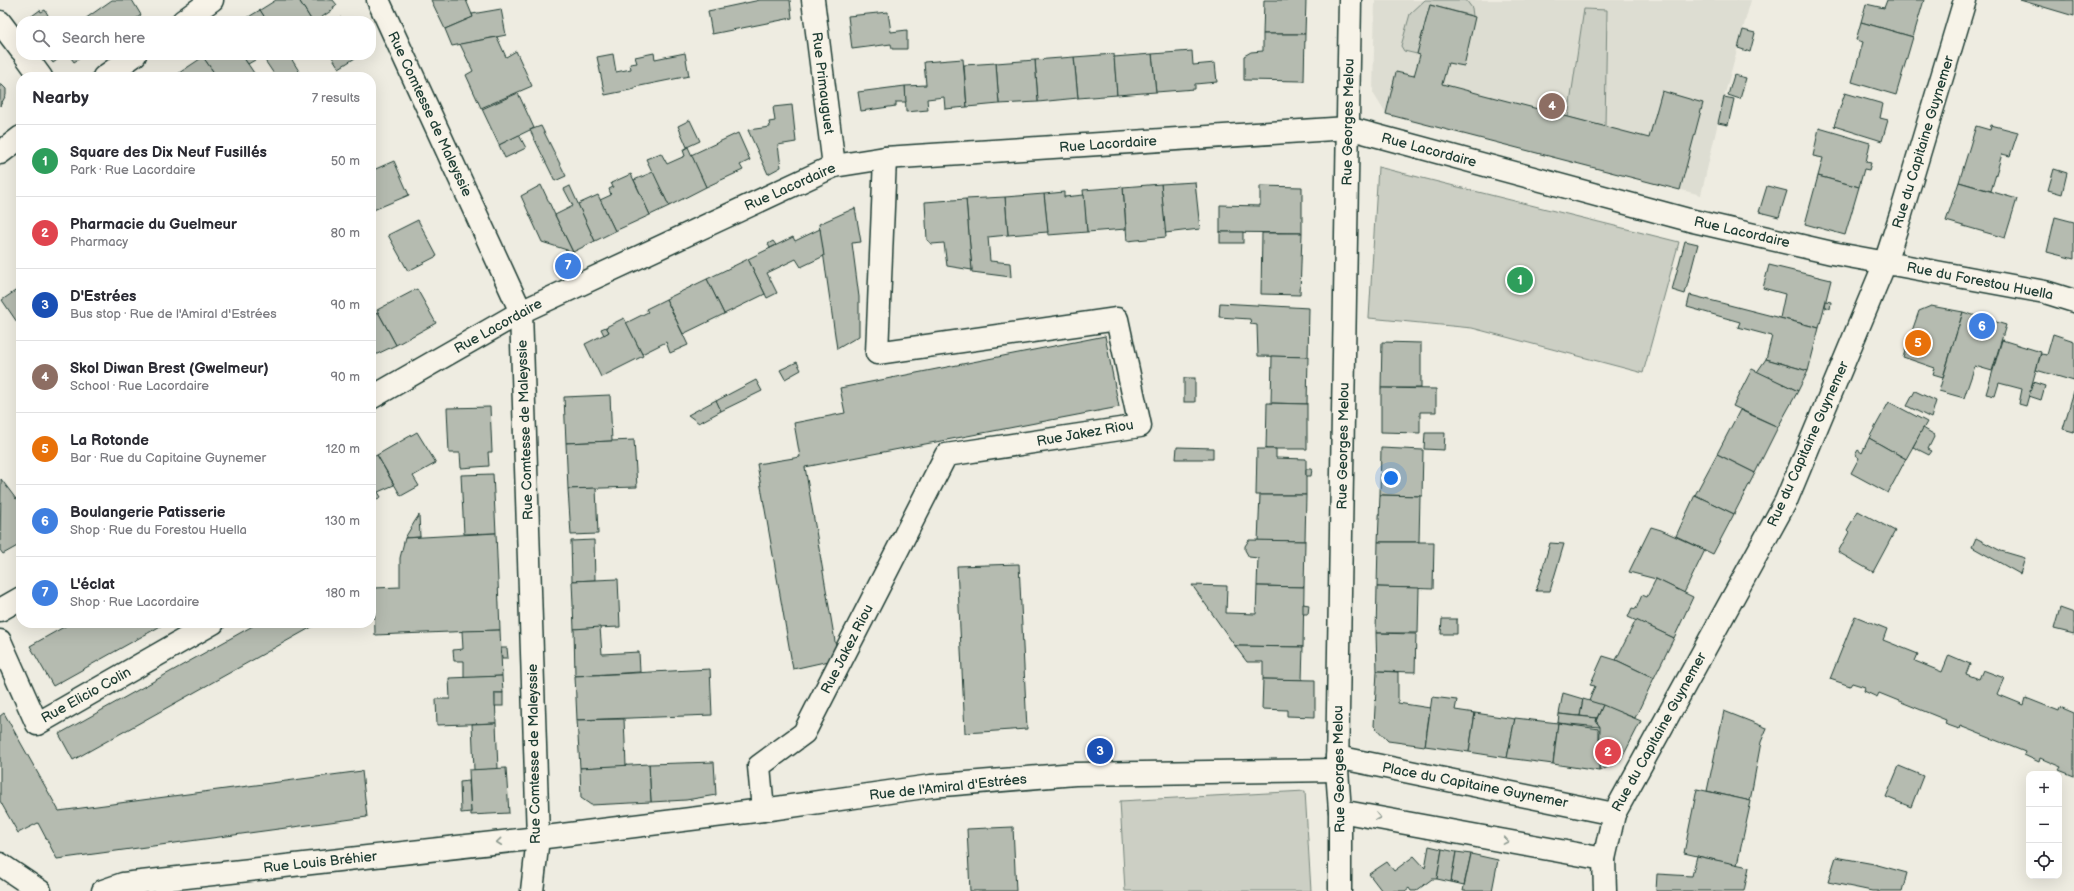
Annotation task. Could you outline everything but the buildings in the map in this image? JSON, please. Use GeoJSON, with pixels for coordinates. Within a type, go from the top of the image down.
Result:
{"type":"FeatureCollection","features":[{"type":"Feature","properties":{"kind":"street"},"geometry":{"type":"LineString","coordinates":[[190,16],[212,0]]}},
{"type":"Feature","properties":{"kind":"street","name":"Rue Comtesse de Maleyssie"},"geometry":{"type":"LineString","coordinates":[[378,0],[521,312],[538,838],[532,891]]}},
{"type":"Feature","properties":{"kind":"street","name":"Rue Primauguet"},"geometry":{"type":"LineString","coordinates":[[813,0],[834,166]]}},
{"type":"Feature","properties":{"kind":"street","name":"Rue Georges Melou"},"geometry":{"type":"LineString","coordinates":[[1340,891],[1340,811],[1337,763],[1350,0]]}},
{"type":"Feature","properties":{"kind":"street","name":"Rue du Capitaine Guynemer"},"geometry":{"type":"LineString","coordinates":[[1605,891],[1604,859],[1614,814],[1786,501],[1885,263],[1965,0]]}},
{"type":"Feature","properties":{"kind":"street"},"geometry":{"type":"LineString","coordinates":[[0,22],[16,43]]}},
{"type":"Feature","properties":{"kind":"street"},"geometry":{"type":"LineString","coordinates":[[29,60],[37,72]]}},
{"type":"Feature","properties":{"kind":"street"},"geometry":{"type":"LineString","coordinates":[[111,72],[128,60]]}},
{"type":"Feature","properties":{"kind":"street","name":"Rue Lacordaire"},"geometry":{"type":"LineString","coordinates":[[376,395],[521,312],[834,166],[885,158],[1348,128],[1689,220],[1832,253],[1885,263]]}},
{"type":"Feature","properties":{"kind":"street"},"geometry":{"type":"LineString","coordinates":[[0,153],[16,141]]}},
{"type":"Feature","properties":{"kind":"street","name":"Rue Jakez Riou"},"geometry":{"type":"LineString","coordinates":[[763,810],[758,766],[804,733],[946,456],[1140,426],[1117,319],[877,353],[885,158]]}},
{"type":"Feature","properties":{"kind":"street","name":"Rue du Forestou Huella"},"geometry":{"type":"LineString","coordinates":[[1885,263],[2045,292],[2074,301]]}},
{"type":"Feature","properties":{"kind":"street"},"geometry":{"type":"LineString","coordinates":[[0,610],[16,601]]}},
{"type":"Feature","properties":{"kind":"street","name":"Rue Elicio Colin"},"geometry":{"type":"LineString","coordinates":[[0,641],[37,724],[204,628]]}},
{"type":"Feature","properties":{"kind":"street","name":"Rue de l'Amiral d'Estrées"},"geometry":{"type":"LineString","coordinates":[[538,838],[763,810],[931,786],[1075,774],[1337,763]]}},
{"type":"Feature","properties":{"kind":"street","name":"Place du Capitaine Guynemer"},"geometry":{"type":"LineString","coordinates":[[1337,763],[1614,814]]}},
{"type":"Feature","properties":{"kind":"street"},"geometry":{"type":"LineString","coordinates":[[1340,811],[1604,859]]}},
{"type":"Feature","properties":{"kind":"street","name":"Rue Louis Bréhier"},"geometry":{"type":"LineString","coordinates":[[103,891],[123,884],[538,838]]}},
{"type":"Feature","properties":{"kind":"street"},"geometry":{"type":"LineString","coordinates":[[0,864],[40,891]]}},
{"type":"Feature","properties":{"kind":"shaded area"},"geometry":{"type":"Polygon","coordinates":[[[1375,0],[1751,0],[1724,97],[1701,195],[1386,114],[1373,93],[1375,0]]]}},
{"type":"Feature","properties":{"kind":"shaded area"},"geometry":{"type":"Polygon","coordinates":[[[1425,0],[1466,0],[1472,8],[1473,16],[1430,5],[1417,54],[1404,51],[1401,46],[1410,14],[1425,0]]]}},
{"type":"Feature","properties":{"kind":"shaded area"},"geometry":{"type":"Polygon","coordinates":[[[1584,9],[1607,10],[1605,127],[1568,117],[1584,9]]]}},
{"type":"Feature","properties":{"kind":"shaded area"},"geometry":{"type":"Polygon","coordinates":[[[1378,167],[1679,242],[1643,373],[1472,328],[1369,318],[1378,167]]]}},
{"type":"Feature","properties":{"kind":"shaded area"},"geometry":{"type":"Polygon","coordinates":[[[1305,791],[1311,891],[1125,891],[1120,801],[1305,791]]]}},
{"type":"Feature","properties":{"kind":"place","name":"Skol Diwan Brest (Gwelmeur)"},"geometry":{"type":"Point","coordinates":[1552,106]}},
{"type":"Feature","properties":{"kind":"place","name":"L'éclat"},"geometry":{"type":"Point","coordinates":[568,266]}},
{"type":"Feature","properties":{"kind":"place","name":"Square des Dix Neuf Fusillés"},"geometry":{"type":"Point","coordinates":[1520,280]}},
{"type":"Feature","properties":{"kind":"place","name":"Boulangerie Patisserie"},"geometry":{"type":"Point","coordinates":[1982,326]}},
{"type":"Feature","properties":{"kind":"place","name":"La Rotonde"},"geometry":{"type":"Point","coordinates":[1918,343]}},
{"type":"Feature","properties":{"kind":"place","name":"D'Estrées"},"geometry":{"type":"Point","coordinates":[1100,751]}},
{"type":"Feature","properties":{"kind":"place","name":"Pharmacie du Guelmeur"},"geometry":{"type":"Point","coordinates":[1608,752]}}]}
